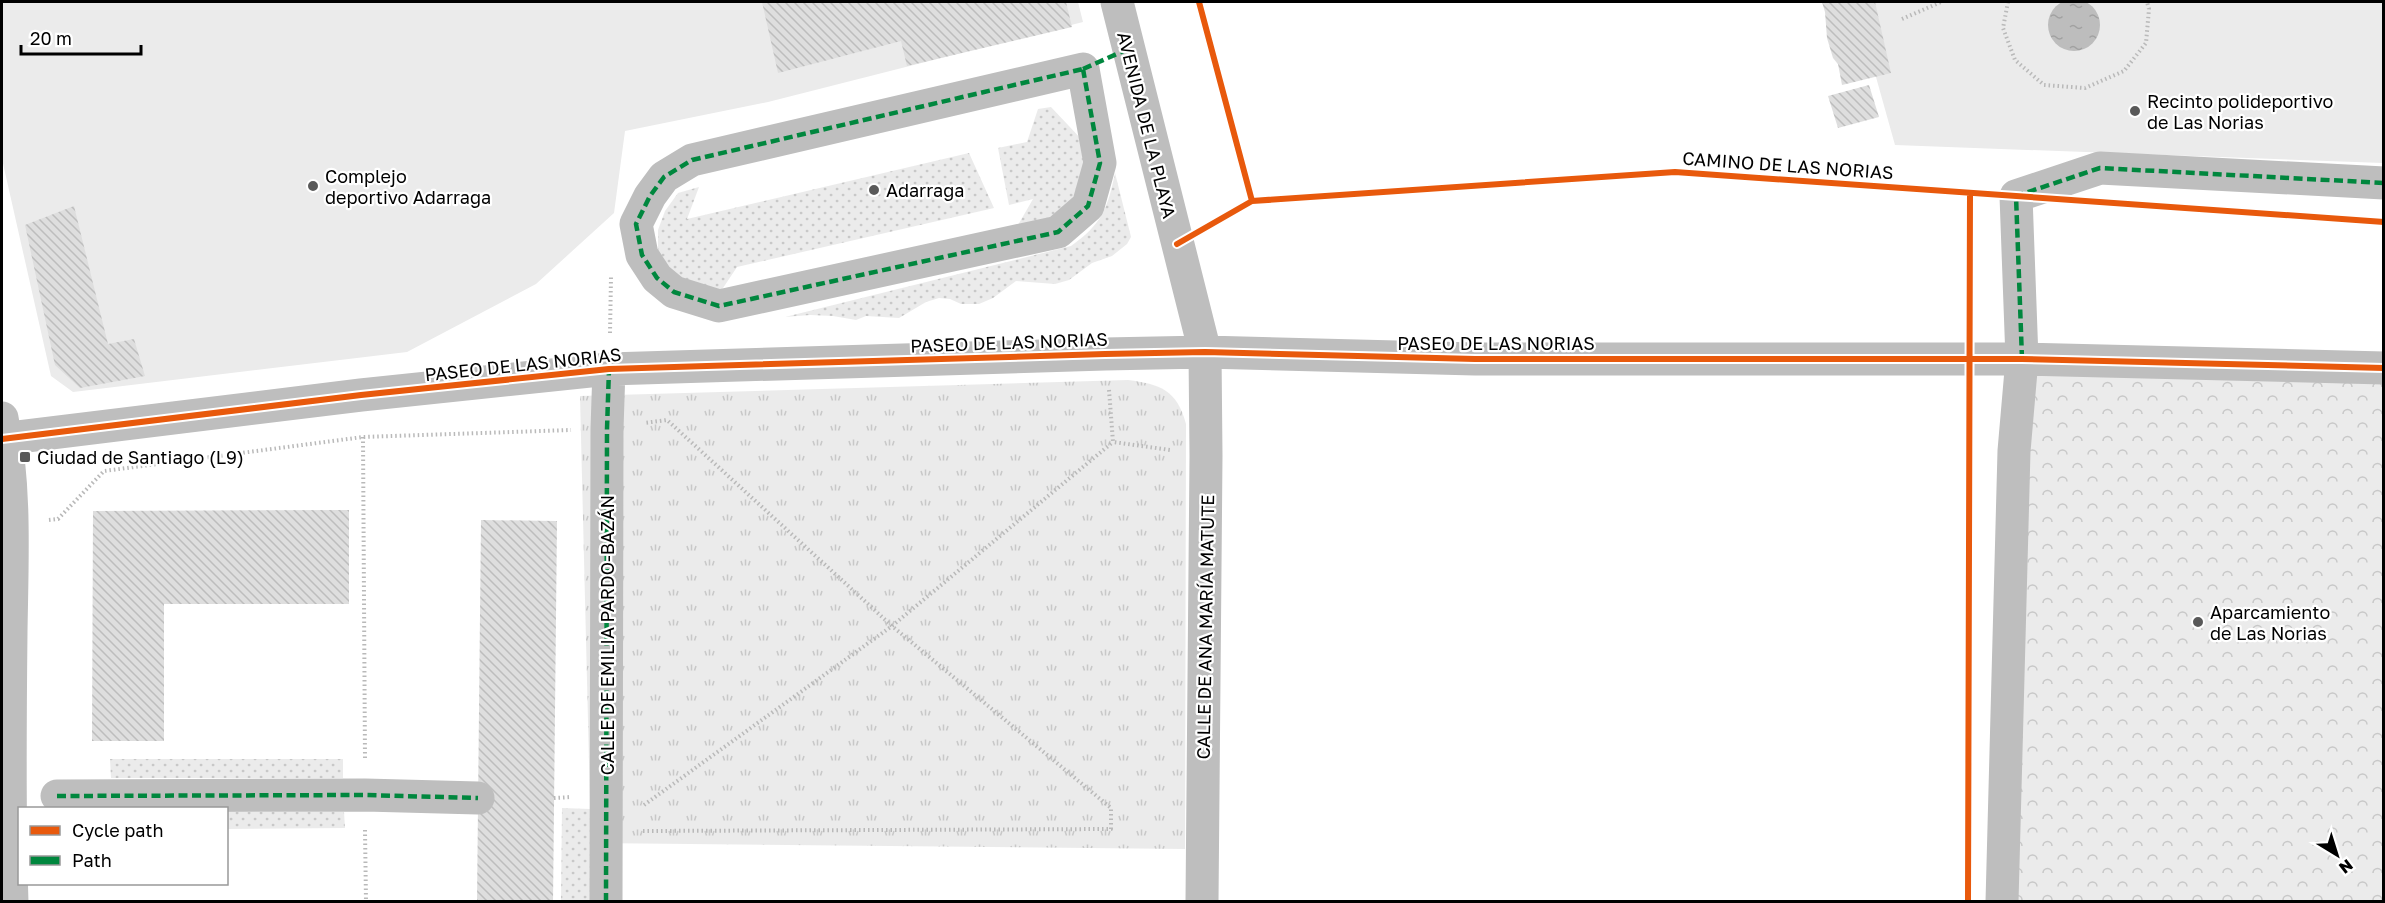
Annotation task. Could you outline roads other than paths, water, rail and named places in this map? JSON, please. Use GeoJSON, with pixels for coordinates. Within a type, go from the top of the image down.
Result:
{"type":"FeatureCollection","features":[{"type":"Feature","properties":{"kind":"street","name":"AVENIDA DE LA PLAYA"},"geometry":{"type":"LineString","coordinates":[[1117,2],[1205,352]]}},
{"type":"Feature","properties":{"kind":"street"},"geometry":{"type":"LineString","coordinates":[[1083,69],[1100,163],[1088,206],[1074,221],[1058,232],[719,306],[674,292],[657,278],[642,255],[636,225],[650,196],[664,177],[692,160],[1083,69],[1128,49]]}},
{"type":"Feature","properties":{"kind":"street"},"geometry":{"type":"LineString","coordinates":[[2002,902],[2014,451],[2022,359],[2016,196],[2100,168],[2384,183]]}},
{"type":"Feature","properties":{"kind":"street","name":"PASEO DE LAS NORIAS"},"geometry":{"type":"LineString","coordinates":[[3,431],[609,369],[1106,354],[1205,352],[1474,359],[2022,359],[2384,368]]}},
{"type":"Feature","properties":{"kind":"street","name":"CALLE DE ANA MARÍA MATUTE"},"geometry":{"type":"LineString","coordinates":[[1202,902],[1205,352]]}},
{"type":"Feature","properties":{"kind":"street","name":"CALLE DE EMILIA PARDO-BAZÁN"},"geometry":{"type":"LineString","coordinates":[[606,902],[609,369]]}},
{"type":"Feature","properties":{"kind":"street"},"geometry":{"type":"LineString","coordinates":[[3,431],[12,524],[9,796],[12,902]]}},
{"type":"Feature","properties":{"kind":"street"},"geometry":{"type":"LineString","coordinates":[[57,796],[365,795],[478,798]]}},
{"type":"Feature","properties":{"kind":"water"},"geometry":{"type":"Polygon","coordinates":[[[2069,-1],[2079,-1],[2093,6],[2100,25],[2093,44],[2079,51],[2069,51],[2059,47],[2052,40],[2048,30],[2048,20],[2052,10],[2059,3],[2069,-1]]]}},
{"type":"Feature","properties":{"kind":"place","name":"Recinto polideportivo de Las Norias"},"geometry":{"type":"Point","coordinates":[2135,111]}},
{"type":"Feature","properties":{"kind":"place","name":"Complejo deportivo Adarraga"},"geometry":{"type":"Point","coordinates":[313,186]}},
{"type":"Feature","properties":{"kind":"place","name":"Adarraga"},"geometry":{"type":"Point","coordinates":[874,190]}},
{"type":"Feature","properties":{"kind":"place","name":"Ciudad de Santiago (L9)"},"geometry":{"type":"Point","coordinates":[25,457]}},
{"type":"Feature","properties":{"kind":"place","name":"Aparcamiento de Las Norias"},"geometry":{"type":"Point","coordinates":[2198,622]}}]}
